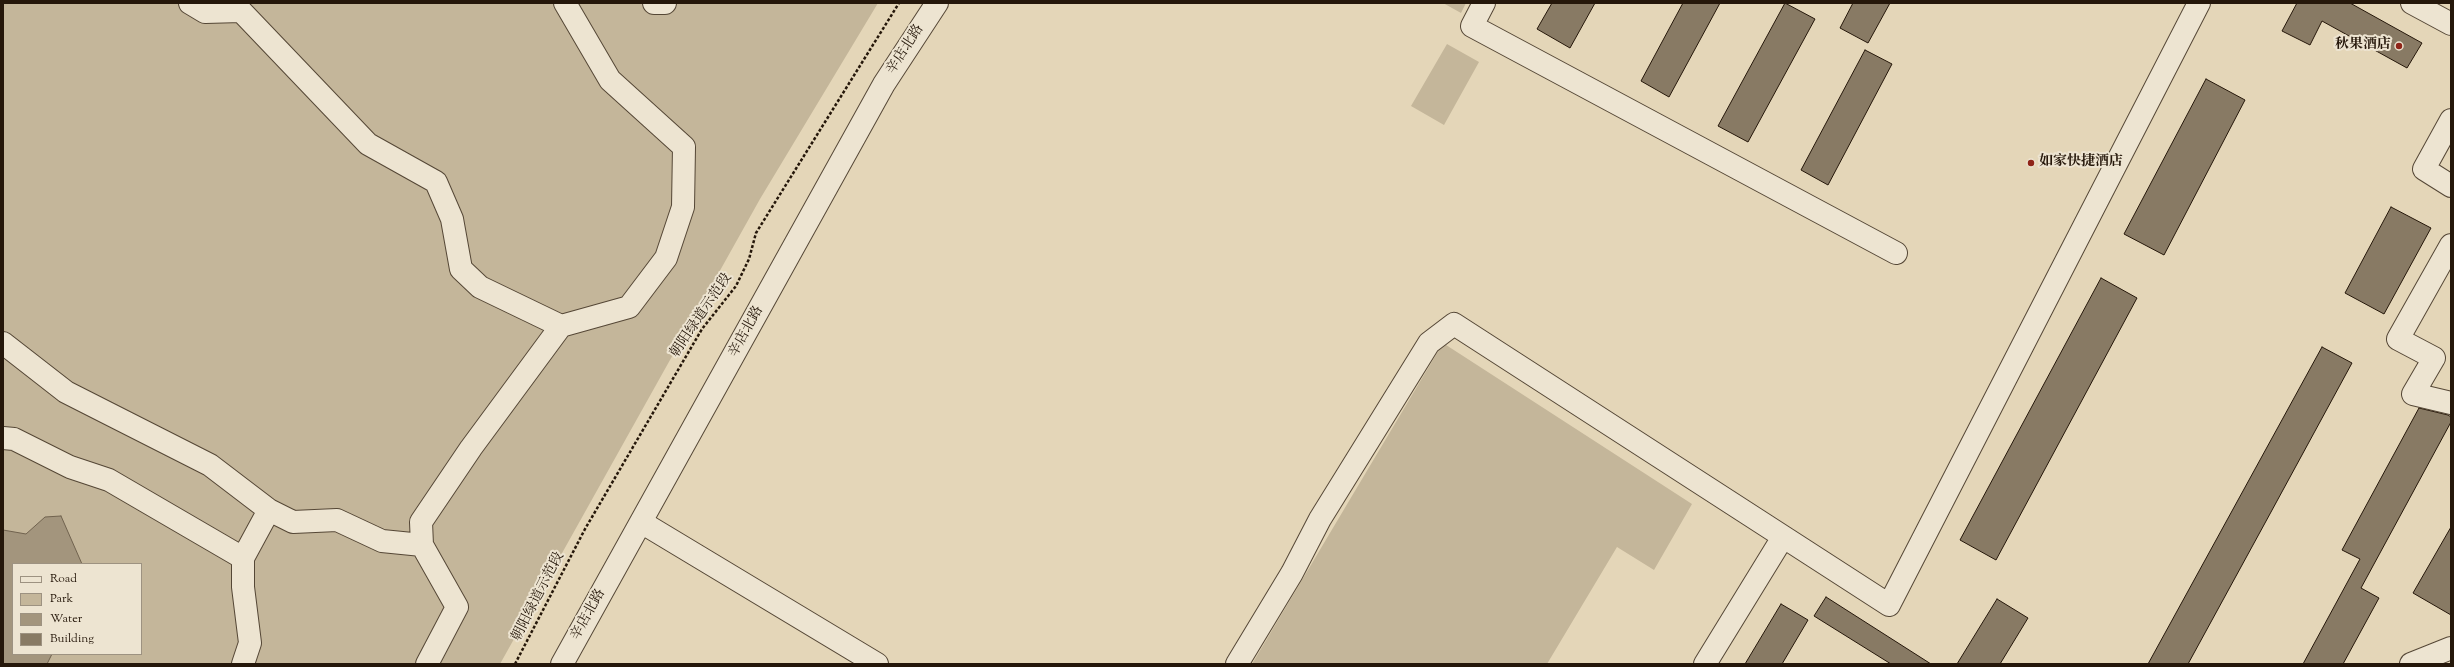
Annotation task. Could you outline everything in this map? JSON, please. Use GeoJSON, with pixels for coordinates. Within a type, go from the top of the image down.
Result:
{"type":"FeatureCollection","features":[{"type":"Feature","properties":{"kind":"street"},"geometry":{"type":"LineString","coordinates":[[190,3],[206,12],[241,12],[368,144],[436,182],[452,219],[461,269],[480,287],[562,326]]}},
{"type":"Feature","properties":{"kind":"street"},"geometry":{"type":"LineString","coordinates":[[427,664],[457,607],[422,545],[421,522],[471,448],[562,326],[628,307],[666,258],[683,207],[684,147],[610,80],[565,3]]}},
{"type":"Feature","properties":{"kind":"street"},"geometry":{"type":"LineString","coordinates":[[654,3],[665,3]]}},
{"type":"Feature","properties":{"kind":"street","name":"辛店北路"},"geometry":{"type":"LineString","coordinates":[[562,664],[884,84],[937,3]]}},
{"type":"Feature","properties":{"kind":"street"},"geometry":{"type":"LineString","coordinates":[[1484,3],[1472,26],[1896,253]]}},
{"type":"Feature","properties":{"kind":"street"},"geometry":{"type":"LineString","coordinates":[[1237,664],[1292,573],[1320,519],[1429,343],[1454,324],[1889,605],[2199,3]]}},
{"type":"Feature","properties":{"kind":"street"},"geometry":{"type":"LineString","coordinates":[[2412,3],[2451,24]]}},
{"type":"Feature","properties":{"kind":"street"},"geometry":{"type":"LineString","coordinates":[[2451,120],[2424,169],[2451,186]]}},
{"type":"Feature","properties":{"kind":"street"},"geometry":{"type":"LineString","coordinates":[[2451,244],[2398,339],[2434,358],[2413,394],[2451,403]]}},
{"type":"Feature","properties":{"kind":"street"},"geometry":{"type":"LineString","coordinates":[[3,343],[66,392],[210,465],[269,510],[294,522],[337,520],[382,541],[422,545]]}},
{"type":"Feature","properties":{"kind":"street"},"geometry":{"type":"LineString","coordinates":[[3,438],[14,439],[70,467],[109,480],[243,558]]}},
{"type":"Feature","properties":{"kind":"street"},"geometry":{"type":"LineString","coordinates":[[243,664],[250,643],[243,587],[243,558],[269,510]]}},
{"type":"Feature","properties":{"kind":"street"},"geometry":{"type":"LineString","coordinates":[[641,522],[877,664]]}},
{"type":"Feature","properties":{"kind":"street"},"geometry":{"type":"LineString","coordinates":[[1705,664],[1783,536]]}},
{"type":"Feature","properties":{"kind":"street"},"geometry":{"type":"LineString","coordinates":[[2411,664],[2451,648]]}},
{"type":"Feature","properties":{"kind":"path","name":"朝阳绿道示范段"},"geometry":{"type":"LineString","coordinates":[[515,664],[585,529],[702,329],[736,286],[749,259],[756,233],[899,3]]}},
{"type":"Feature","properties":{"kind":"green space"},"geometry":{"type":"Polygon","coordinates":[[[3,3],[878,3],[760,199],[500,664],[3,664],[3,3]]]}},
{"type":"Feature","properties":{"kind":"green space"},"geometry":{"type":"Polygon","coordinates":[[[1443,3],[1466,3],[1461,13],[1443,3]]]}},
{"type":"Feature","properties":{"kind":"green space"},"geometry":{"type":"Polygon","coordinates":[[[1447,44],[1479,62],[1444,125],[1411,106],[1447,44]]]}},
{"type":"Feature","properties":{"kind":"green space"},"geometry":{"type":"Polygon","coordinates":[[[1443,343],[1692,504],[1654,570],[1617,547],[1547,664],[1252,664],[1443,343]]]}},
{"type":"Feature","properties":{"kind":"water"},"geometry":{"type":"Polygon","coordinates":[[[61,516],[82,563],[12,563],[12,655],[52,655],[47,664],[3,664],[3,530],[26,534],[45,517],[61,516]]]}},
{"type":"Feature","properties":{"kind":"building"},"geometry":{"type":"Polygon","coordinates":[[[1552,3],[1595,3],[1570,48],[1537,29],[1552,3]]]}},
{"type":"Feature","properties":{"kind":"building"},"geometry":{"type":"Polygon","coordinates":[[[1683,3],[1720,3],[1669,97],[1641,81],[1683,3]]]}},
{"type":"Feature","properties":{"kind":"building"},"geometry":{"type":"Polygon","coordinates":[[[1785,3],[1815,19],[1748,142],[1718,126],[1785,3]]]}},
{"type":"Feature","properties":{"kind":"building"},"geometry":{"type":"Polygon","coordinates":[[[1853,3],[1890,3],[1868,43],[1840,28],[1853,3]]]}},
{"type":"Feature","properties":{"kind":"building"},"geometry":{"type":"Polygon","coordinates":[[[2297,3],[2350,3],[2422,43],[2407,68],[2322,21],[2310,45],[2282,31],[2297,3]]]}},
{"type":"Feature","properties":{"kind":"building"},"geometry":{"type":"Polygon","coordinates":[[[1865,50],[1892,64],[1828,185],[1801,170],[1865,50]]]}},
{"type":"Feature","properties":{"kind":"building"},"geometry":{"type":"Polygon","coordinates":[[[2206,79],[2245,100],[2164,255],[2124,234],[2206,79]]]}},
{"type":"Feature","properties":{"kind":"building"},"geometry":{"type":"Polygon","coordinates":[[[2391,207],[2431,228],[2384,314],[2345,293],[2391,207]]]}},
{"type":"Feature","properties":{"kind":"building"},"geometry":{"type":"Polygon","coordinates":[[[2101,278],[2137,298],[1996,560],[1960,540],[2101,278]]]}},
{"type":"Feature","properties":{"kind":"building"},"geometry":{"type":"Polygon","coordinates":[[[2322,347],[2352,363],[2188,664],[2148,664],[2322,347]]]}},
{"type":"Feature","properties":{"kind":"building"},"geometry":{"type":"Polygon","coordinates":[[[2419,408],[2448,415],[2451,417],[2451,422],[2361,588],[2379,598],[2343,664],[2303,664],[2360,559],[2342,550],[2419,408]]]}},
{"type":"Feature","properties":{"kind":"building"},"geometry":{"type":"Polygon","coordinates":[[[2451,527],[2451,615],[2413,593],[2451,527]]]}},
{"type":"Feature","properties":{"kind":"building"},"geometry":{"type":"Polygon","coordinates":[[[1826,597],[1931,664],[1891,664],[1814,616],[1826,597]]]}},
{"type":"Feature","properties":{"kind":"building"},"geometry":{"type":"Polygon","coordinates":[[[1997,599],[2028,618],[2000,664],[1957,664],[1997,599]]]}},
{"type":"Feature","properties":{"kind":"building"},"geometry":{"type":"Polygon","coordinates":[[[1781,604],[1808,620],[1782,664],[1745,664],[1781,604]]]}},
{"type":"Feature","properties":{"kind":"place","name":"秋果酒店"},"geometry":{"type":"Point","coordinates":[2399,46]}},
{"type":"Feature","properties":{"kind":"place","name":"如家快捷酒店"},"geometry":{"type":"Point","coordinates":[2031,163]}}]}
